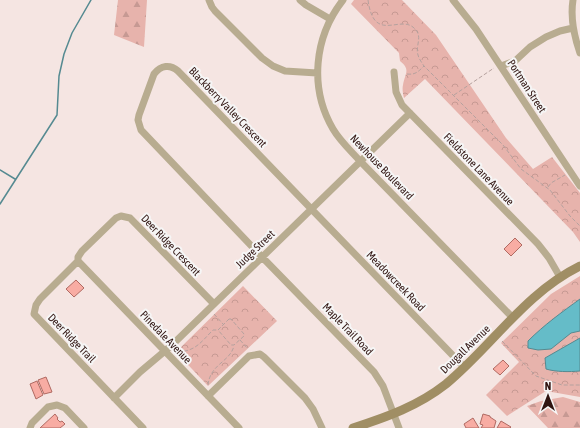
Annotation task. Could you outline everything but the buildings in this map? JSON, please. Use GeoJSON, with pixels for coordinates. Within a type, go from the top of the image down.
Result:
{"type":"FeatureCollection","features":[{"type":"Feature","properties":{"kind":"street"},"geometry":{"type":"LineString","coordinates":[[210,0],[215,11],[268,63],[285,71],[318,73]]}},
{"type":"Feature","properties":{"kind":"street"},"geometry":{"type":"LineString","coordinates":[[300,0],[306,5],[330,18]]}},
{"type":"Feature","properties":{"kind":"street","name":"Newhouse Boulevard"},"geometry":{"type":"LineString","coordinates":[[343,0],[330,18],[322,42],[318,73],[320,97],[328,119],[341,140],[360,161],[513,318]]}},
{"type":"Feature","properties":{"kind":"street","name":"Portman Street"},"geometry":{"type":"LineString","coordinates":[[454,0],[476,29],[580,186]]}},
{"type":"Feature","properties":{"kind":"street"},"geometry":{"type":"LineString","coordinates":[[573,0],[572,17],[574,36],[580,53]]}},
{"type":"Feature","properties":{"kind":"street"},"geometry":{"type":"LineString","coordinates":[[500,65],[515,60],[530,47],[546,37],[560,31],[573,28]]}},
{"type":"Feature","properties":{"kind":"street","name":"Blackberry Valley Crescent"},"geometry":{"type":"LineString","coordinates":[[262,257],[141,130],[138,120],[139,115],[154,74],[157,70],[161,67],[170,66],[178,71],[311,210]]}},
{"type":"Feature","properties":{"kind":"street","name":"Fieldstone Lane Avenue"},"geometry":{"type":"LineString","coordinates":[[394,72],[396,92],[402,105],[538,244],[549,258],[560,277]]}},
{"type":"Feature","properties":{"kind":"street","name":"Judge Street"},"geometry":{"type":"LineString","coordinates":[[114,398],[140,372],[165,352],[410,114]]}},
{"type":"Feature","properties":{"kind":"street","name":"Meadowcreek Road"},"geometry":{"type":"LineString","coordinates":[[311,210],[464,367]]}},
{"type":"Feature","properties":{"kind":"street","name":"Deer Ridge Crescent"},"geometry":{"type":"LineString","coordinates":[[78,261],[78,257],[82,251],[116,218],[130,218],[214,304]]}},
{"type":"Feature","properties":{"kind":"street","name":"Maple Trail Road"},"geometry":{"type":"LineString","coordinates":[[262,257],[374,372],[383,386],[398,428]]}},
{"type":"Feature","properties":{"kind":"street","name":"Pinedale Avenue"},"geometry":{"type":"LineString","coordinates":[[78,261],[239,428]]}},
{"type":"Feature","properties":{"kind":"street","name":"Deer Ridge Trail"},"geometry":{"type":"LineString","coordinates":[[78,261],[40,299],[36,305],[34,314],[143,428]]}},
{"type":"Feature","properties":{"kind":"street","name":"Dougall Avenue"},"geometry":{"type":"LineString","coordinates":[[353,428],[394,414],[427,398],[447,383],[464,367],[536,295],[560,277],[580,266]]}},
{"type":"Feature","properties":{"kind":"street"},"geometry":{"type":"LineString","coordinates":[[208,396],[249,356],[260,354],[305,398],[313,409],[322,428]]}},
{"type":"Feature","properties":{"kind":"street"},"geometry":{"type":"LineString","coordinates":[[30,428],[32,423],[48,407],[56,405],[65,408],[84,428]]}},
{"type":"Feature","properties":{"kind":"path"},"geometry":{"type":"LineString","coordinates":[[368,0],[370,12],[377,22],[388,26],[408,24],[416,29],[419,37],[418,56],[424,66],[503,145],[521,169],[547,188],[580,226]]}},
{"type":"Feature","properties":{"kind":"path"},"geometry":{"type":"LineString","coordinates":[[453,95],[500,65]]}},
{"type":"Feature","properties":{"kind":"path"},"geometry":{"type":"LineString","coordinates":[[407,74],[412,75],[418,73],[424,66]]}},
{"type":"Feature","properties":{"kind":"path"},"geometry":{"type":"LineString","coordinates":[[547,188],[551,183],[571,172]]}},
{"type":"Feature","properties":{"kind":"path"},"geometry":{"type":"LineString","coordinates":[[214,314],[223,324]]}},
{"type":"Feature","properties":{"kind":"path"},"geometry":{"type":"LineString","coordinates":[[178,352],[191,350],[213,330],[218,330],[227,319],[231,319],[244,333],[244,336],[234,345],[232,351],[214,368],[209,378],[208,387]]}},
{"type":"Feature","properties":{"kind":"path"},"geometry":{"type":"LineString","coordinates":[[218,330],[231,345],[234,345]]}},
{"type":"Feature","properties":{"kind":"path"},"geometry":{"type":"LineString","coordinates":[[240,340],[248,349]]}},
{"type":"Feature","properties":{"kind":"path"},"geometry":{"type":"LineString","coordinates":[[502,341],[536,376],[562,385],[580,385]]}},
{"type":"Feature","properties":{"kind":"green space"},"geometry":{"type":"Polygon","coordinates":[[[118,0],[147,0],[144,47],[114,35],[118,0]]]}},
{"type":"Feature","properties":{"kind":"green space"},"geometry":{"type":"Polygon","coordinates":[[[354,0],[402,0],[436,35],[506,138],[533,169],[552,157],[580,193],[580,242],[573,232],[425,79],[404,98],[403,87],[406,69],[400,61],[399,53],[351,4],[354,0]]]}},
{"type":"Feature","properties":{"kind":"green space"},"geometry":{"type":"Polygon","coordinates":[[[580,276],[580,397],[546,391],[507,416],[486,395],[519,362],[501,343],[551,294],[580,276]]]}},
{"type":"Feature","properties":{"kind":"green space"},"geometry":{"type":"Polygon","coordinates":[[[243,286],[277,321],[208,386],[176,352],[243,286]]]}},
{"type":"Feature","properties":{"kind":"green space"},"geometry":{"type":"Polygon","coordinates":[[[563,397],[580,402],[580,428],[548,428],[527,406],[541,401],[563,397]]]}},
{"type":"Feature","properties":{"kind":"water"},"geometry":{"type":"Polygon","coordinates":[[[580,299],[580,331],[571,333],[551,349],[538,350],[528,348],[528,341],[534,335],[580,299]]]}},
{"type":"Feature","properties":{"kind":"water"},"geometry":{"type":"Polygon","coordinates":[[[580,338],[580,371],[563,372],[546,369],[545,358],[580,338]]]}},
{"type":"Feature","properties":{"kind":"waterway"},"geometry":{"type":"LineString","coordinates":[[0,204],[57,115],[59,76],[64,54],[72,33],[91,0]]}},
{"type":"Feature","properties":{"kind":"waterway"},"geometry":{"type":"LineString","coordinates":[[0,170],[15,179]]}}]}
